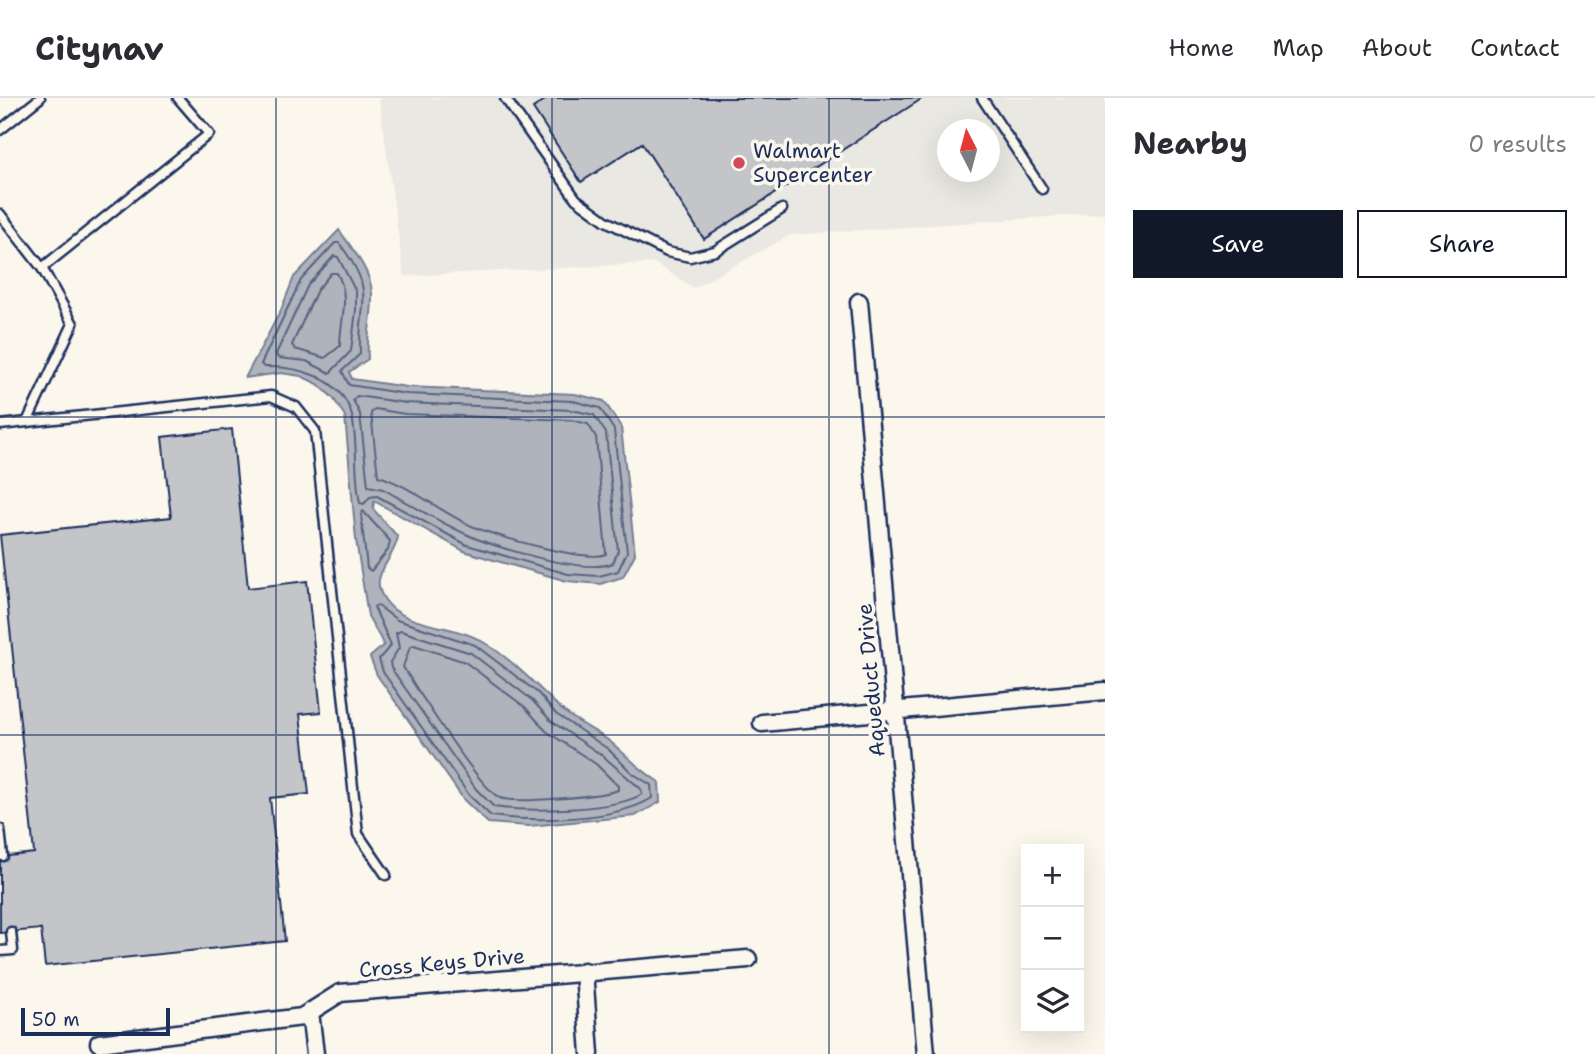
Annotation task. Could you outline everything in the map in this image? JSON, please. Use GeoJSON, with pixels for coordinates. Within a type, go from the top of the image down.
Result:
{"type":"FeatureCollection","features":[{"type":"Feature","properties":{"kind":"street","name":"Aqueduct Drive"},"geometry":{"type":"LineString","coordinates":[[859,302],[926,1054]]}},
{"type":"Feature","properties":{"kind":"street"},"geometry":{"type":"LineString","coordinates":[[761,723],[1105,691]]}},
{"type":"Feature","properties":{"kind":"street","name":"Cross Keys Drive"},"geometry":{"type":"LineString","coordinates":[[99,1043],[302,1017],[340,993],[748,959]]}},
{"type":"Feature","properties":{"kind":"street"},"geometry":{"type":"LineString","coordinates":[[584,971],[590,1054]]}},
{"type":"Feature","properties":{"kind":"street"},"geometry":{"type":"LineString","coordinates":[[310,1012],[315,1054]]}},
{"type":"Feature","properties":{"kind":"lane"},"geometry":{"type":"LineString","coordinates":[[0,130],[40,98]]}},
{"type":"Feature","properties":{"kind":"lane"},"geometry":{"type":"LineString","coordinates":[[42,268],[209,134],[178,98]]}},
{"type":"Feature","properties":{"kind":"lane"},"geometry":{"type":"LineString","coordinates":[[505,98],[576,199],[606,221],[667,252],[690,257],[715,251],[782,209]]}},
{"type":"Feature","properties":{"kind":"lane"},"geometry":{"type":"LineString","coordinates":[[982,98],[1042,189]]}},
{"type":"Feature","properties":{"kind":"lane"},"geometry":{"type":"LineString","coordinates":[[0,214],[42,268],[73,324],[27,422]]}},
{"type":"Feature","properties":{"kind":"lane"},"geometry":{"type":"LineString","coordinates":[[0,425],[271,396],[296,407],[315,431],[358,834],[386,875]]}},
{"type":"Feature","properties":{"kind":"lane"},"geometry":{"type":"LineString","coordinates":[[0,829],[3,856]]}},
{"type":"Feature","properties":{"kind":"lane"},"geometry":{"type":"LineString","coordinates":[[0,951],[13,950],[11,932]]}},
{"type":"Feature","properties":{"kind":"shaded area"},"geometry":{"type":"Polygon","coordinates":[[[379,98],[1105,98],[1105,213],[790,235],[694,288],[654,263],[404,276],[379,98]]]}},
{"type":"Feature","properties":{"kind":"water"},"geometry":{"type":"Polygon","coordinates":[[[339,230],[364,268],[372,293],[368,359],[349,372],[352,379],[407,387],[575,394],[604,401],[621,427],[635,554],[623,577],[600,584],[567,581],[464,551],[374,501],[373,509],[398,537],[380,576],[380,591],[385,600],[403,615],[467,634],[489,646],[521,671],[566,713],[607,739],[659,782],[660,802],[635,816],[529,826],[488,823],[464,800],[377,675],[370,657],[384,645],[368,616],[356,540],[345,416],[333,398],[318,384],[301,376],[281,373],[245,378],[281,310],[294,277],[339,230]]]}},
{"type":"Feature","properties":{"kind":"building","name":"Walmart Supercenter"},"geometry":{"type":"Polygon","coordinates":[[[548,98],[923,98],[704,239],[642,143],[581,182],[533,108],[548,98]]]}},
{"type":"Feature","properties":{"kind":"building"},"geometry":{"type":"Polygon","coordinates":[[[232,429],[248,588],[307,581],[321,712],[300,714],[309,794],[270,798],[285,941],[45,966],[41,929],[0,933],[0,857],[34,853],[0,535],[171,517],[162,437],[232,429]]]}},
{"type":"Feature","properties":{"kind":"place","name":"Walmart Supercenter"},"geometry":{"type":"Point","coordinates":[739,163]}}]}
